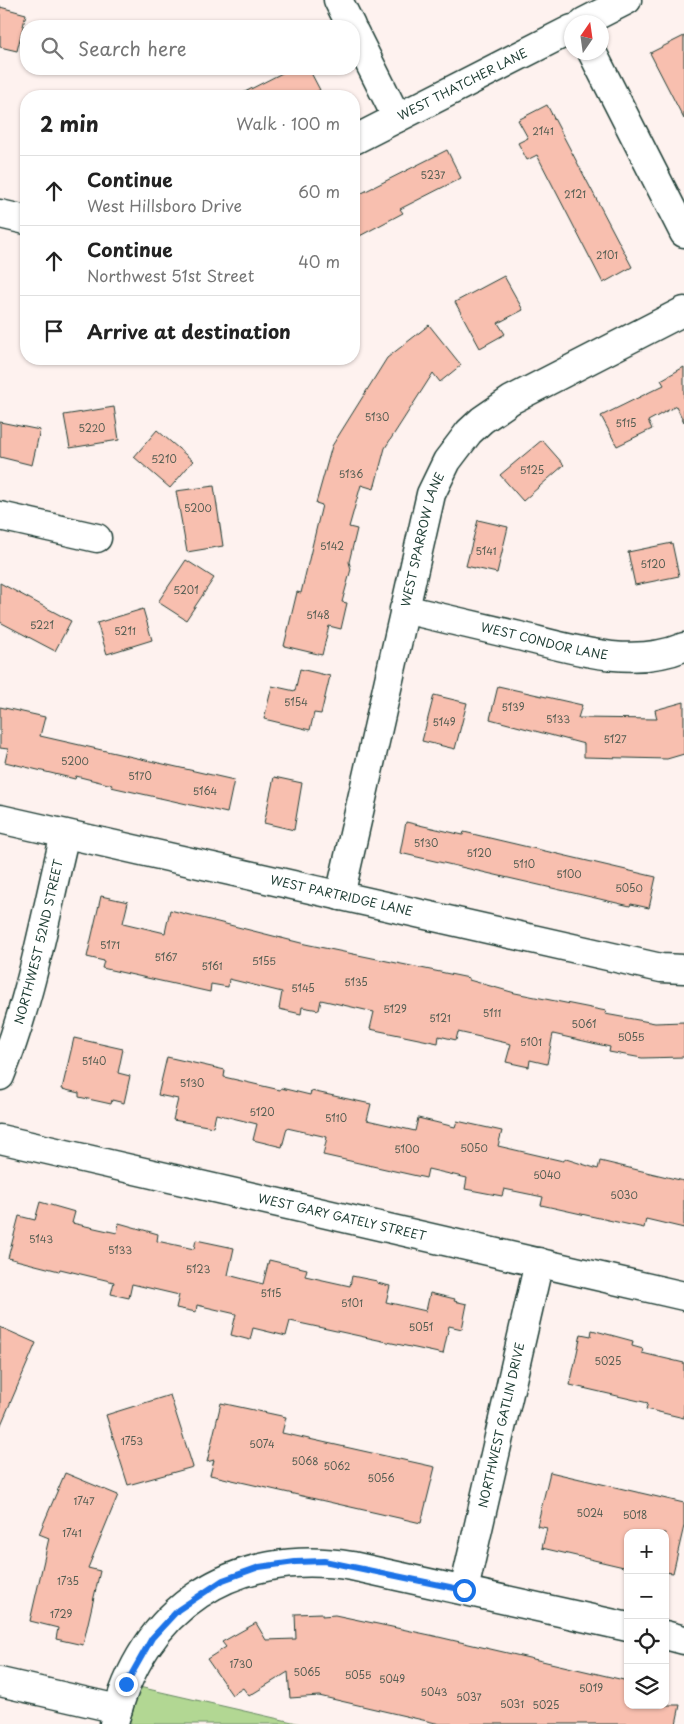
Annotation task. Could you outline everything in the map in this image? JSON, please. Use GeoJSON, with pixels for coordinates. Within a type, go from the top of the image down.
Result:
{"type":"FeatureCollection","features":[{"type":"Feature","properties":{"kind":"street"},"geometry":{"type":"LineString","coordinates":[[338,0],[348,20]]}},
{"type":"Feature","properties":{"kind":"street"},"geometry":{"type":"LineString","coordinates":[[598,15],[628,0]]}},
{"type":"Feature","properties":{"kind":"street","name":"WEST THATCHER LANE"},"geometry":{"type":"LineString","coordinates":[[360,137],[564,33]]}},
{"type":"Feature","properties":{"kind":"street"},"geometry":{"type":"LineString","coordinates":[[360,44],[397,118]]}},
{"type":"Feature","properties":{"kind":"street"},"geometry":{"type":"LineString","coordinates":[[596,60],[684,233]]}},
{"type":"Feature","properties":{"kind":"street"},"geometry":{"type":"LineString","coordinates":[[0,214],[20,219]]}},
{"type":"Feature","properties":{"kind":"street","name":"WEST SPARROW LANE"},"geometry":{"type":"LineString","coordinates":[[340,896],[431,494],[447,461],[469,432],[482,420],[511,400],[684,311]]}},
{"type":"Feature","properties":{"kind":"street"},"geometry":{"type":"LineString","coordinates":[[0,516],[97,538]]}},
{"type":"Feature","properties":{"kind":"street","name":"WEST CONDOR LANE"},"geometry":{"type":"LineString","coordinates":[[404,609],[587,652],[619,657],[648,656],[684,647]]}},
{"type":"Feature","properties":{"kind":"street","name":"WEST PARTRIDGE LANE"},"geometry":{"type":"LineString","coordinates":[[0,819],[660,968],[684,969]]}},
{"type":"Feature","properties":{"kind":"street","name":"NORTHWEST 52ND STREET"},"geometry":{"type":"LineString","coordinates":[[0,1076],[17,1033],[32,985],[66,834]]}},
{"type":"Feature","properties":{"kind":"street","name":"WEST GARY GATELY STREET"},"geometry":{"type":"LineString","coordinates":[[0,1139],[684,1296]]}},
{"type":"Feature","properties":{"kind":"street","name":"NORTHWEST GATLIN DRIVE"},"geometry":{"type":"LineString","coordinates":[[464,1590],[540,1262]]}},
{"type":"Feature","properties":{"kind":"street"},"geometry":{"type":"LineString","coordinates":[[0,1682],[116,1716],[126,1684],[137,1663],[164,1624],[189,1601],[235,1574],[268,1565],[295,1562],[324,1561],[624,1626]]}},
{"type":"Feature","properties":{"kind":"street"},"geometry":{"type":"LineString","coordinates":[[669,1636],[684,1640]]}},
{"type":"Feature","properties":{"kind":"green space"},"geometry":{"type":"Polygon","coordinates":[[[126,1684],[301,1724],[114,1724],[126,1684]]]}},
{"type":"Feature","properties":{"kind":"building"},"geometry":{"type":"Polygon","coordinates":[[[0,7],[26,14],[25,20],[20,20],[20,39],[17,51],[0,47],[0,7]]]}},
{"type":"Feature","properties":{"kind":"building"},"geometry":{"type":"Polygon","coordinates":[[[684,36],[684,119],[650,53],[684,36]]]}},
{"type":"Feature","properties":{"kind":"building"},"geometry":{"type":"Polygon","coordinates":[[[278,75],[312,75],[320,90],[249,90],[278,75]]]}},
{"type":"Feature","properties":{"kind":"building"},"geometry":{"type":"Polygon","coordinates":[[[547,105],[632,267],[603,283],[537,155],[527,160],[518,143],[528,138],[518,120],[547,105]]]}},
{"type":"Feature","properties":{"kind":"building"},"geometry":{"type":"Polygon","coordinates":[[[447,150],[461,178],[400,209],[403,213],[360,236],[360,194],[447,150]]]}},
{"type":"Feature","properties":{"kind":"building"},"geometry":{"type":"Polygon","coordinates":[[[504,276],[523,310],[498,323],[505,334],[480,348],[455,302],[504,276]]]}},
{"type":"Feature","properties":{"kind":"building"},"geometry":{"type":"Polygon","coordinates":[[[429,325],[461,365],[440,382],[433,373],[385,448],[374,489],[361,485],[349,527],[357,529],[349,562],[351,569],[342,602],[347,603],[341,629],[329,626],[322,655],[284,646],[297,592],[301,593],[322,505],[316,503],[332,446],[387,358],[429,325]]]}},
{"type":"Feature","properties":{"kind":"building"},"geometry":{"type":"Polygon","coordinates":[[[684,367],[684,422],[676,406],[648,421],[652,429],[617,446],[601,416],[664,385],[661,380],[684,367]]]}},
{"type":"Feature","properties":{"kind":"building"},"geometry":{"type":"Polygon","coordinates":[[[114,407],[119,440],[70,448],[64,415],[114,407]]]}},
{"type":"Feature","properties":{"kind":"building"},"geometry":{"type":"Polygon","coordinates":[[[0,422],[40,430],[32,465],[0,457],[0,422]]]}},
{"type":"Feature","properties":{"kind":"building"},"geometry":{"type":"Polygon","coordinates":[[[157,430],[193,461],[170,488],[134,457],[157,430]]]}},
{"type":"Feature","properties":{"kind":"building"},"geometry":{"type":"Polygon","coordinates":[[[542,440],[564,465],[523,501],[500,475],[542,440]]]}},
{"type":"Feature","properties":{"kind":"building"},"geometry":{"type":"Polygon","coordinates":[[[214,486],[223,546],[187,552],[176,491],[214,486]]]}},
{"type":"Feature","properties":{"kind":"building"},"geometry":{"type":"Polygon","coordinates":[[[478,520],[508,527],[497,573],[466,566],[478,520]]]}},
{"type":"Feature","properties":{"kind":"building"},"geometry":{"type":"Polygon","coordinates":[[[672,543],[679,576],[635,585],[628,552],[672,543]]]}},
{"type":"Feature","properties":{"kind":"building"},"geometry":{"type":"Polygon","coordinates":[[[186,560],[214,578],[186,620],[158,602],[186,560]]]}},
{"type":"Feature","properties":{"kind":"building"},"geometry":{"type":"Polygon","coordinates":[[[0,583],[71,621],[55,651],[0,622],[0,583]]]}},
{"type":"Feature","properties":{"kind":"building"},"geometry":{"type":"Polygon","coordinates":[[[143,609],[152,640],[107,654],[97,623],[143,609]]]}},
{"type":"Feature","properties":{"kind":"building"},"geometry":{"type":"Polygon","coordinates":[[[300,669],[330,676],[321,714],[314,713],[310,730],[264,719],[272,686],[295,691],[300,669]]]}},
{"type":"Feature","properties":{"kind":"building"},"geometry":{"type":"Polygon","coordinates":[[[498,686],[582,705],[578,718],[657,719],[655,710],[684,702],[684,754],[667,759],[584,757],[584,744],[490,719],[498,686]]]}},
{"type":"Feature","properties":{"kind":"building"},"geometry":{"type":"Polygon","coordinates":[[[434,695],[467,703],[455,749],[422,741],[434,695]]]}},
{"type":"Feature","properties":{"kind":"building"},"geometry":{"type":"Polygon","coordinates":[[[0,707],[45,717],[40,736],[234,780],[227,813],[111,787],[112,785],[76,776],[75,779],[5,762],[8,749],[0,748],[0,707]]]}},
{"type":"Feature","properties":{"kind":"building"},"geometry":{"type":"Polygon","coordinates":[[[274,777],[302,783],[294,830],[264,823],[274,777]]]}},
{"type":"Feature","properties":{"kind":"building"},"geometry":{"type":"Polygon","coordinates":[[[406,822],[463,835],[464,832],[656,877],[649,908],[631,904],[630,906],[400,853],[406,822]]]}},
{"type":"Feature","properties":{"kind":"building"},"geometry":{"type":"Polygon","coordinates":[[[101,896],[128,902],[123,923],[165,933],[170,910],[305,944],[469,978],[469,980],[515,993],[606,1011],[605,1014],[655,1023],[684,1022],[684,1057],[642,1058],[609,1052],[610,1047],[553,1034],[547,1064],[530,1060],[529,1067],[506,1062],[511,1044],[458,1032],[456,1040],[439,1036],[438,1043],[370,1029],[374,1012],[321,1000],[319,1010],[302,1007],[301,1014],[279,1009],[282,992],[229,979],[228,987],[211,984],[210,992],[102,968],[104,961],[87,957],[101,896]]]}},
{"type":"Feature","properties":{"kind":"building"},"geometry":{"type":"Polygon","coordinates":[[[74,1038],[123,1049],[118,1073],[130,1076],[124,1103],[112,1100],[111,1104],[79,1097],[79,1093],[62,1089],[74,1038]]]}},
{"type":"Feature","properties":{"kind":"building"},"geometry":{"type":"Polygon","coordinates":[[[167,1057],[225,1070],[224,1077],[280,1090],[281,1088],[310,1095],[311,1091],[371,1104],[367,1120],[415,1131],[418,1118],[455,1127],[457,1121],[502,1131],[498,1146],[563,1161],[566,1159],[598,1169],[600,1161],[684,1181],[684,1228],[646,1219],[644,1228],[541,1205],[543,1197],[504,1189],[502,1196],[465,1189],[467,1178],[428,1169],[426,1178],[323,1155],[327,1137],[287,1128],[282,1147],[253,1140],[257,1124],[216,1114],[213,1127],[173,1120],[178,1099],[158,1095],[167,1057]]]}},
{"type":"Feature","properties":{"kind":"building"},"geometry":{"type":"Polygon","coordinates":[[[40,1202],[75,1212],[72,1223],[117,1233],[119,1223],[158,1234],[157,1241],[194,1249],[196,1240],[234,1248],[228,1275],[263,1284],[269,1260],[307,1269],[305,1276],[350,1286],[352,1276],[377,1281],[377,1283],[390,1286],[386,1302],[426,1311],[430,1293],[455,1299],[454,1301],[467,1304],[462,1329],[449,1326],[443,1354],[290,1321],[286,1336],[253,1328],[250,1340],[231,1335],[236,1314],[197,1305],[196,1312],[176,1308],[179,1295],[132,1284],[129,1298],[111,1294],[114,1282],[8,1258],[19,1216],[35,1220],[40,1202]]]}},
{"type":"Feature","properties":{"kind":"building"},"geometry":{"type":"Polygon","coordinates":[[[0,1327],[36,1343],[0,1427],[0,1327]]]}},
{"type":"Feature","properties":{"kind":"building"},"geometry":{"type":"Polygon","coordinates":[[[592,1330],[633,1341],[632,1346],[643,1349],[642,1353],[684,1363],[684,1418],[646,1409],[648,1403],[570,1385],[581,1334],[591,1336],[592,1330]]]}},
{"type":"Feature","properties":{"kind":"building"},"geometry":{"type":"Polygon","coordinates":[[[170,1395],[193,1467],[128,1485],[106,1415],[170,1395]]]}},
{"type":"Feature","properties":{"kind":"building"},"geometry":{"type":"Polygon","coordinates":[[[221,1403],[286,1417],[282,1433],[435,1467],[421,1523],[210,1475],[214,1460],[207,1462],[221,1403]]]}},
{"type":"Feature","properties":{"kind":"building"},"geometry":{"type":"Polygon","coordinates":[[[550,1472],[684,1503],[684,1526],[673,1573],[669,1572],[669,1529],[624,1529],[624,1567],[542,1548],[547,1528],[537,1526],[550,1472]]]}},
{"type":"Feature","properties":{"kind":"building"},"geometry":{"type":"Polygon","coordinates":[[[65,1473],[118,1495],[88,1568],[100,1571],[83,1645],[56,1639],[58,1628],[30,1621],[49,1538],[39,1534],[65,1473]]]}},
{"type":"Feature","properties":{"kind":"building"},"geometry":{"type":"Polygon","coordinates":[[[322,1613],[322,1616],[335,1615],[624,1680],[624,1709],[669,1709],[669,1705],[680,1705],[676,1724],[440,1724],[319,1696],[290,1698],[288,1672],[249,1696],[243,1688],[232,1695],[207,1659],[226,1647],[222,1642],[256,1623],[266,1640],[296,1639],[295,1614],[322,1613]]]}},
{"type":"Feature","properties":{"kind":"route"},"geometry":{"type":"LineString","coordinates":[[126,1684],[152,1638],[178,1610],[208,1588],[223,1580],[235,1574],[259,1567],[295,1562],[324,1561],[464,1590]]}}]}
